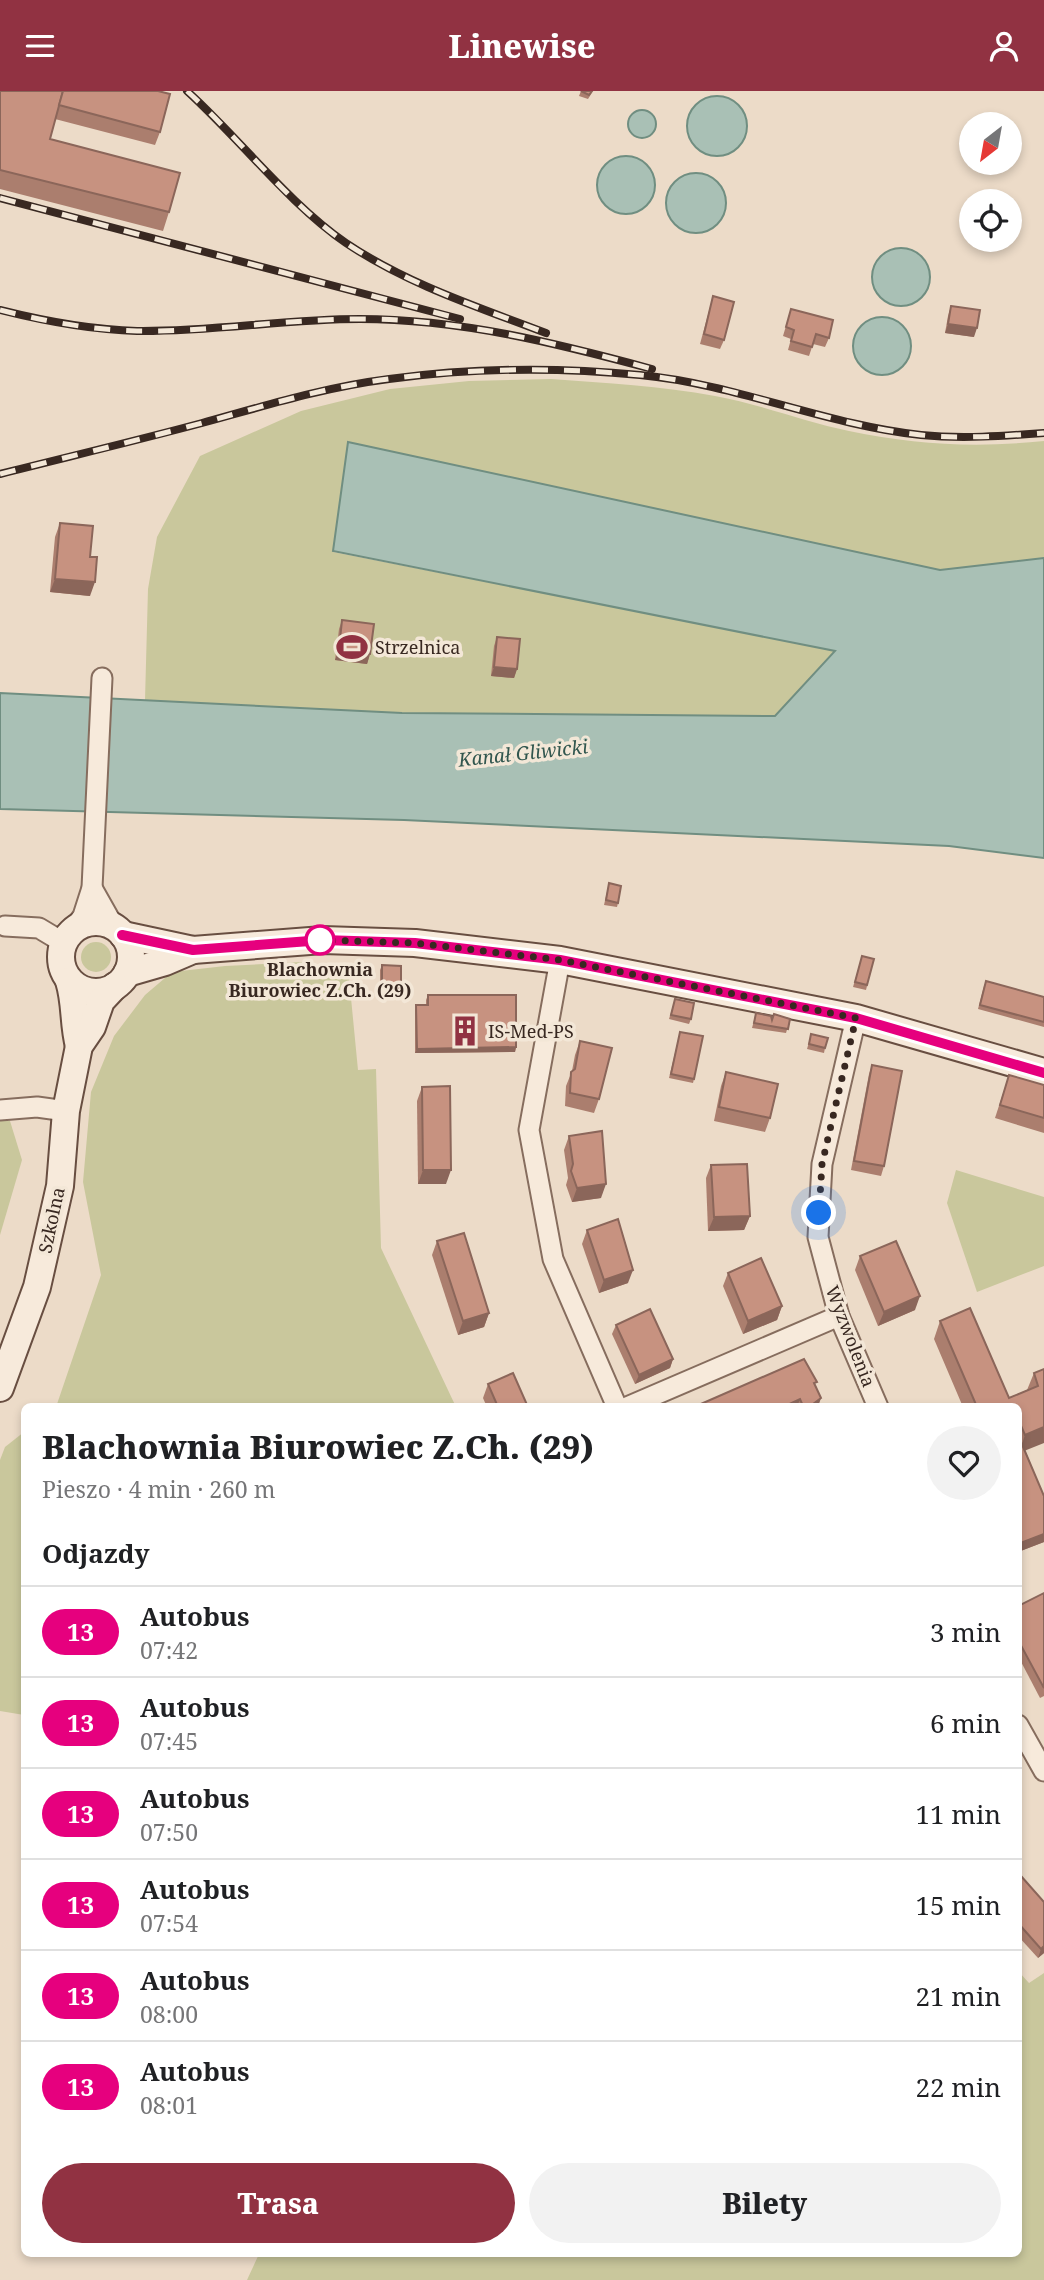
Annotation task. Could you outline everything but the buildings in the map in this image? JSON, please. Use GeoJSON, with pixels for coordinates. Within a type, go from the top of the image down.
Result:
{"type":"FeatureCollection","features":[{"type":"Feature","properties":{"kind":"street"},"geometry":{"type":"LineString","coordinates":[[102,681],[92,888],[83,916],[67,938],[61,963],[69,981],[86,991],[96,992],[193,950]]}},
{"type":"Feature","properties":{"kind":"street"},"geometry":{"type":"LineString","coordinates":[[92,888],[130,954],[121,980]]}},
{"type":"Feature","properties":{"kind":"street"},"geometry":{"type":"LineString","coordinates":[[67,938],[91,923],[193,950],[323,940],[415,943],[560,960],[856,1018],[1044,1073]]}},
{"type":"Feature","properties":{"kind":"street"},"geometry":{"type":"LineString","coordinates":[[5,926],[39,928],[67,938]]}},
{"type":"Feature","properties":{"kind":"street"},"geometry":{"type":"LineString","coordinates":[[560,960],[529,1130],[553,1259],[615,1403]]}},
{"type":"Feature","properties":{"kind":"street","name":"Szkolna"},"geometry":{"type":"LineString","coordinates":[[0,1388],[37,1287],[60,1187],[66,1111],[79,1046],[92,1027],[101,1001],[121,980]]}},
{"type":"Feature","properties":{"kind":"street","name":"Szkolna"},"geometry":{"type":"LineString","coordinates":[[69,981],[74,996],[73,1024],[79,1046]]}},
{"type":"Feature","properties":{"kind":"street","name":"Wyzwolenia"},"geometry":{"type":"LineString","coordinates":[[856,1018],[821,1176],[818,1237],[839,1316],[876,1403]]}},
{"type":"Feature","properties":{"kind":"street"},"geometry":{"type":"LineString","coordinates":[[0,1109],[37,1107],[66,1111]]}},
{"type":"Feature","properties":{"kind":"street"},"geometry":{"type":"LineString","coordinates":[[636,1403],[839,1316]]}},
{"type":"Feature","properties":{"kind":"street"},"geometry":{"type":"LineString","coordinates":[[1022,1732],[1044,1771]]}},
{"type":"Feature","properties":{"kind":"shaded area"},"geometry":{"type":"Polygon","coordinates":[[[551,379],[654,387],[715,396],[874,436],[970,445],[1044,441],[1044,558],[941,570],[348,443],[333,552],[836,650],[775,716],[402,713],[145,700],[148,589],[157,537],[200,456],[301,411],[390,389],[469,381],[551,379]]]}},
{"type":"Feature","properties":{"kind":"shaded area"},"geometry":{"type":"Polygon","coordinates":[[[96,942],[107,946],[111,957],[107,968],[96,972],[85,968],[81,957],[85,946],[96,942]]]}},
{"type":"Feature","properties":{"kind":"shaded area"},"geometry":{"type":"Polygon","coordinates":[[[302,962],[302,967],[348,967],[358,1070],[376,1069],[381,1248],[454,1403],[57,1403],[101,1275],[83,1182],[91,1092],[114,1036],[145,995],[172,972],[302,962]]]}},
{"type":"Feature","properties":{"kind":"shaded area"},"geometry":{"type":"Polygon","coordinates":[[[0,1120],[10,1121],[22,1160],[0,1235],[0,1120]]]}},
{"type":"Feature","properties":{"kind":"shaded area"},"geometry":{"type":"Polygon","coordinates":[[[956,1170],[1044,1197],[1044,1266],[977,1292],[947,1203],[956,1170]]]}},
{"type":"Feature","properties":{"kind":"shaded area"},"geometry":{"type":"Polygon","coordinates":[[[21,1434],[21,1714],[0,1711],[0,1460],[5,1447],[21,1434]]]}},
{"type":"Feature","properties":{"kind":"shaded area"},"geometry":{"type":"Polygon","coordinates":[[[1044,1973],[1044,2280],[247,2280],[258,2257],[1022,2257],[1022,1975],[1029,1983],[1044,1973]]]}},
{"type":"Feature","properties":{"kind":"water"},"geometry":{"type":"Polygon","coordinates":[[[717,96],[734,101],[742,109],[747,126],[742,143],[734,151],[717,156],[700,151],[692,143],[687,126],[692,109],[700,101],[717,96]]]}},
{"type":"Feature","properties":{"kind":"water"},"geometry":{"type":"Polygon","coordinates":[[[642,110],[652,114],[656,124],[652,134],[642,138],[632,134],[628,124],[632,114],[642,110]]]}},
{"type":"Feature","properties":{"kind":"water"},"geometry":{"type":"Polygon","coordinates":[[[620,156],[632,156],[647,164],[655,179],[655,191],[647,206],[632,214],[620,214],[605,206],[597,191],[597,179],[605,164],[620,156]]]}},
{"type":"Feature","properties":{"kind":"water"},"geometry":{"type":"Polygon","coordinates":[[[696,173],[717,182],[726,203],[717,224],[696,233],[675,224],[666,203],[675,182],[696,173]]]}},
{"type":"Feature","properties":{"kind":"water"},"geometry":{"type":"Polygon","coordinates":[[[901,248],[917,253],[925,261],[930,277],[925,293],[917,301],[901,306],[885,301],[877,293],[872,277],[877,261],[885,253],[901,248]]]}},
{"type":"Feature","properties":{"kind":"water"},"geometry":{"type":"Polygon","coordinates":[[[882,317],[898,322],[906,330],[911,346],[906,362],[898,370],[882,375],[866,370],[858,362],[853,346],[858,330],[866,322],[882,317]]]}},
{"type":"Feature","properties":{"kind":"water","name":"Kanał Gliwicki"},"geometry":{"type":"Polygon","coordinates":[[[348,442],[940,570],[1044,558],[1044,858],[949,846],[404,820],[0,809],[0,693],[402,713],[775,716],[835,651],[333,551],[348,442]]]}},
{"type":"Feature","properties":{"kind":"railway"},"geometry":{"type":"LineString","coordinates":[[187,91],[284,190],[346,243],[418,283],[546,333]]}},
{"type":"Feature","properties":{"kind":"railway"},"geometry":{"type":"LineString","coordinates":[[0,198],[460,319]]}},
{"type":"Feature","properties":{"kind":"railway"},"geometry":{"type":"LineString","coordinates":[[0,310],[68,324],[137,331],[360,319],[434,323],[508,334],[652,369]]}},
{"type":"Feature","properties":{"kind":"railway"},"geometry":{"type":"LineString","coordinates":[[0,474],[365,382],[483,371],[577,371],[676,380],[746,395],[851,423],[921,435],[967,437],[1044,433]]}},
{"type":"Feature","properties":{"kind":"bus line","name":"13"},"geometry":{"type":"LineString","coordinates":[[122,935],[135,940],[165,943],[193,950],[323,940],[415,943],[560,960],[856,1018],[1044,1073]]}},
{"type":"Feature","properties":{"kind":"place","name":"Strzelnica"},"geometry":{"type":"Point","coordinates":[352,647]}},
{"type":"Feature","properties":{"kind":"place","name":"Blachownia Biurowiec Z.Ch. (29)"},"geometry":{"type":"Point","coordinates":[320,940]}},
{"type":"Feature","properties":{"kind":"place","name":"IS-Med-PS"},"geometry":{"type":"Point","coordinates":[465,1031]}},
{"type":"Feature","properties":{"kind":"route"},"geometry":{"type":"LineString","coordinates":[[320,940],[415,943],[560,960],[856,1018],[822,1164],[819,1213]]}}]}
